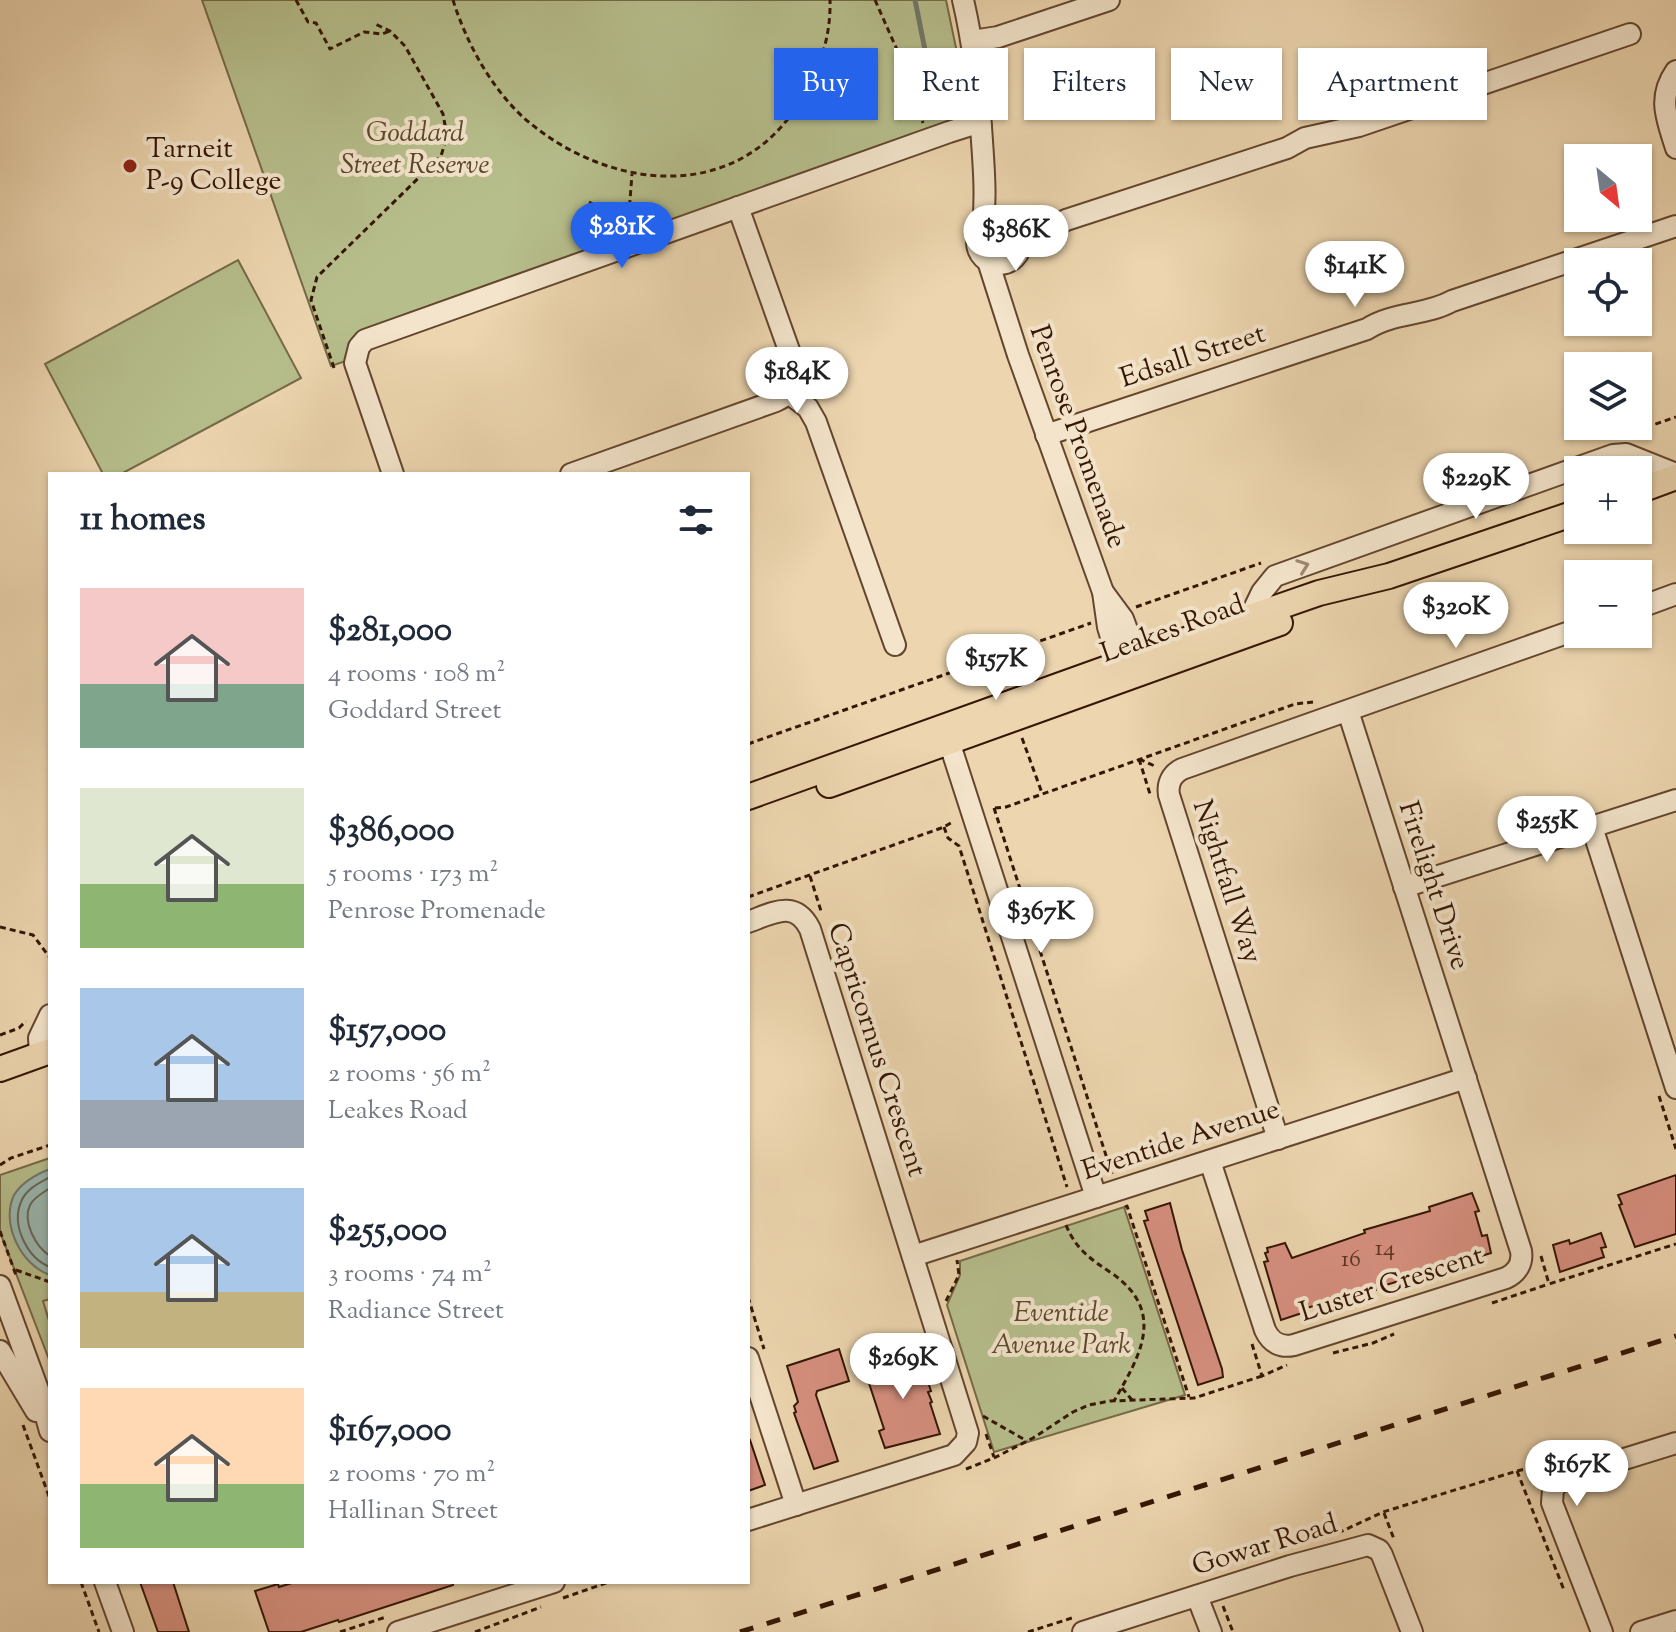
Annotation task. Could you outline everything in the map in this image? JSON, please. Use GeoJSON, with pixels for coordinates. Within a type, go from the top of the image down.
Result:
{"type":"FeatureCollection","features":[{"type":"Feature","properties":{"kind":"main road","name":"Leakes Road"},"geometry":{"type":"LineString","coordinates":[[1652,485],[1676,475]]}},
{"type":"Feature","properties":{"kind":"main road","name":"Leakes Road"},"geometry":{"type":"LineString","coordinates":[[1131,668],[1250,617],[1319,593],[1389,576],[1564,517]]}},
{"type":"Feature","properties":{"kind":"main road","name":"Leakes Road"},"geometry":{"type":"LineString","coordinates":[[750,813],[947,735],[1131,668],[1342,599],[1389,576]]}},
{"type":"Feature","properties":{"kind":"main road","name":"Leakes Road"},"geometry":{"type":"LineString","coordinates":[[750,796],[947,735]]}},
{"type":"Feature","properties":{"kind":"main road"},"geometry":{"type":"LineString","coordinates":[[0,1069],[45,1053]]}},
{"type":"Feature","properties":{"kind":"street"},"geometry":{"type":"LineString","coordinates":[[963,0],[978,77],[985,172],[983,227],[978,245],[988,261],[1004,263],[1066,220],[1287,148],[1305,138],[1359,126],[1630,34]]}},
{"type":"Feature","properties":{"kind":"street"},"geometry":{"type":"LineString","coordinates":[[972,41],[998,37],[1109,0]]}},
{"type":"Feature","properties":{"kind":"street"},"geometry":{"type":"LineString","coordinates":[[1676,71],[1663,102],[1676,148]]}},
{"type":"Feature","properties":{"kind":"street"},"geometry":{"type":"LineString","coordinates":[[392,472],[355,363],[359,347],[365,340],[949,132],[971,125],[981,127]]}},
{"type":"Feature","properties":{"kind":"street"},"geometry":{"type":"LineString","coordinates":[[985,172],[1010,222],[1020,234],[1017,253]]}},
{"type":"Feature","properties":{"kind":"street"},"geometry":{"type":"LineString","coordinates":[[583,472],[614,467],[790,394],[795,382],[795,367],[738,207]]}},
{"type":"Feature","properties":{"kind":"street"},"geometry":{"type":"LineString","coordinates":[[983,227],[992,221],[1066,220]]}},
{"type":"Feature","properties":{"kind":"street","name":"Edsall Street"},"geometry":{"type":"LineString","coordinates":[[1046,435],[1367,329],[1382,320],[1434,310],[1452,301],[1676,226]]}},
{"type":"Feature","properties":{"kind":"street","name":"Penrose Promenade"},"geometry":{"type":"LineString","coordinates":[[1002,300],[1017,253]]}},
{"type":"Feature","properties":{"kind":"street","name":"Penrose Promenade"},"geometry":{"type":"LineString","coordinates":[[988,261],[1046,435],[1131,668]]}},
{"type":"Feature","properties":{"kind":"street"},"geometry":{"type":"LineString","coordinates":[[790,394],[808,408],[816,422],[895,645]]}},
{"type":"Feature","properties":{"kind":"street","name":"Leakes Road"},"geometry":{"type":"LineString","coordinates":[[1250,617],[1262,592],[1275,576],[1613,455],[1626,454],[1676,475]]}},
{"type":"Feature","properties":{"kind":"street"},"geometry":{"type":"LineString","coordinates":[[1652,603],[1676,594]]}},
{"type":"Feature","properties":{"kind":"street"},"geometry":{"type":"LineString","coordinates":[[1348,711],[1564,634]]}},
{"type":"Feature","properties":{"kind":"street","name":"Firelight Drive"},"geometry":{"type":"LineString","coordinates":[[1348,711],[1466,1078]]}},
{"type":"Feature","properties":{"kind":"street","name":"Nightfall Way"},"geometry":{"type":"LineString","coordinates":[[1278,1139],[1168,788],[1172,776],[1182,769],[1348,711]]}},
{"type":"Feature","properties":{"kind":"street"},"geometry":{"type":"LineString","coordinates":[[947,735],[1093,1189]]}},
{"type":"Feature","properties":{"kind":"street"},"geometry":{"type":"LineString","coordinates":[[1404,887],[1676,800]]}},
{"type":"Feature","properties":{"kind":"street"},"geometry":{"type":"LineString","coordinates":[[1592,827],[1676,1088]]}},
{"type":"Feature","properties":{"kind":"street","name":"Capricornus Crescent"},"geometry":{"type":"LineString","coordinates":[[750,921],[787,910],[805,919],[810,929],[913,1256]]}},
{"type":"Feature","properties":{"kind":"street"},"geometry":{"type":"LineString","coordinates":[[45,1053],[39,1038],[48,1019]]}},
{"type":"Feature","properties":{"kind":"street","name":"Eventide Avenue"},"geometry":{"type":"LineString","coordinates":[[913,1256],[1093,1189],[1210,1161],[1466,1078]]}},
{"type":"Feature","properties":{"kind":"street","name":"Luster Crescent"},"geometry":{"type":"LineString","coordinates":[[1210,1161],[1265,1330],[1278,1344],[1294,1345],[1506,1278],[1517,1270],[1521,1251],[1466,1078]]}},
{"type":"Feature","properties":{"kind":"street"},"geometry":{"type":"LineString","coordinates":[[750,1519],[954,1455],[966,1442],[973,1420],[913,1256]]}},
{"type":"Feature","properties":{"kind":"street"},"geometry":{"type":"LineString","coordinates":[[0,1286],[6,1317],[48,1428]]}},
{"type":"Feature","properties":{"kind":"street"},"geometry":{"type":"LineString","coordinates":[[0,1351],[48,1430]]}},
{"type":"Feature","properties":{"kind":"street"},"geometry":{"type":"LineString","coordinates":[[757,1356],[796,1505]]}},
{"type":"Feature","properties":{"kind":"street"},"geometry":{"type":"LineString","coordinates":[[1602,1632],[1552,1503],[1553,1489],[1563,1478],[1676,1443]]}},
{"type":"Feature","properties":{"kind":"street","name":"Gowar Road"},"geometry":{"type":"LineString","coordinates":[[1078,1625],[1200,1603],[1368,1545],[1382,1555],[1412,1632]]}},
{"type":"Feature","properties":{"kind":"street"},"geometry":{"type":"LineString","coordinates":[[106,1584],[123,1632]]}},
{"type":"Feature","properties":{"kind":"street"},"geometry":{"type":"LineString","coordinates":[[398,1632],[548,1584]]}},
{"type":"Feature","properties":{"kind":"street"},"geometry":{"type":"LineString","coordinates":[[1200,1603],[1211,1632]]}},
{"type":"Feature","properties":{"kind":"street"},"geometry":{"type":"LineString","coordinates":[[1641,1632],[1676,1621]]}},
{"type":"Feature","properties":{"kind":"path"},"geometry":{"type":"LineString","coordinates":[[296,0],[308,22],[316,23],[330,49],[364,32],[382,34],[390,31]]}},
{"type":"Feature","properties":{"kind":"path"},"geometry":{"type":"LineString","coordinates":[[453,0],[465,35],[476,55],[524,118],[562,145],[611,169],[674,177],[717,170],[742,158],[775,135],[799,105],[821,62],[830,0]]}},
{"type":"Feature","properties":{"kind":"path"},"geometry":{"type":"LineString","coordinates":[[875,0],[926,129]]}},
{"type":"Feature","properties":{"kind":"path"},"geometry":{"type":"LineString","coordinates":[[334,368],[311,300],[317,277],[436,161],[446,145],[443,114],[405,46],[390,31],[375,24]]}},
{"type":"Feature","properties":{"kind":"path"},"geometry":{"type":"LineString","coordinates":[[632,174],[628,215],[629,231],[634,242]]}},
{"type":"Feature","properties":{"kind":"path"},"geometry":{"type":"LineString","coordinates":[[589,202],[616,216],[628,215]]}},
{"type":"Feature","properties":{"kind":"path"},"geometry":{"type":"LineString","coordinates":[[1652,425],[1676,417]]}},
{"type":"Feature","properties":{"kind":"path"},"geometry":{"type":"LineString","coordinates":[[750,743],[1271,560]]}},
{"type":"Feature","properties":{"kind":"path"},"geometry":{"type":"LineString","coordinates":[[750,896],[944,827],[972,809],[1006,807],[1295,704],[1317,702]]}},
{"type":"Feature","properties":{"kind":"path"},"geometry":{"type":"LineString","coordinates":[[1139,759],[1150,794]]}},
{"type":"Feature","properties":{"kind":"path"},"geometry":{"type":"LineString","coordinates":[[994,808],[1115,1182],[1127,1206],[1189,1397]]}},
{"type":"Feature","properties":{"kind":"path"},"geometry":{"type":"LineString","coordinates":[[944,827],[948,838],[959,846],[1067,1188],[1093,1189],[1115,1182]]}},
{"type":"Feature","properties":{"kind":"path"},"geometry":{"type":"LineString","coordinates":[[809,875],[825,924]]}},
{"type":"Feature","properties":{"kind":"path"},"geometry":{"type":"LineString","coordinates":[[0,927],[33,935],[48,955]]}},
{"type":"Feature","properties":{"kind":"path"},"geometry":{"type":"LineString","coordinates":[[0,1035],[19,1028],[28,1019]]}},
{"type":"Feature","properties":{"kind":"path"},"geometry":{"type":"LineString","coordinates":[[0,1165],[48,1146]]}},
{"type":"Feature","properties":{"kind":"path"},"geometry":{"type":"LineString","coordinates":[[1066,1225],[1078,1248],[1130,1289],[1140,1308],[1145,1338],[1114,1401]]}},
{"type":"Feature","properties":{"kind":"path"},"geometry":{"type":"LineString","coordinates":[[0,1231],[14,1270],[48,1281]]}},
{"type":"Feature","properties":{"kind":"path"},"geometry":{"type":"LineString","coordinates":[[946,1310],[945,1304],[959,1275],[953,1243]]}},
{"type":"Feature","properties":{"kind":"path"},"geometry":{"type":"LineString","coordinates":[[1487,1304],[1676,1244]]}},
{"type":"Feature","properties":{"kind":"path"},"geometry":{"type":"LineString","coordinates":[[1537,1246],[1549,1284]]}},
{"type":"Feature","properties":{"kind":"path"},"geometry":{"type":"LineString","coordinates":[[750,1310],[757,1356]]}},
{"type":"Feature","properties":{"kind":"path"},"geometry":{"type":"LineString","coordinates":[[1329,1354],[1373,1343],[1404,1330]]}},
{"type":"Feature","properties":{"kind":"path"},"geometry":{"type":"LineString","coordinates":[[1249,1335],[1262,1376]]}},
{"type":"Feature","properties":{"kind":"path"},"geometry":{"type":"LineString","coordinates":[[958,1472],[994,1458],[1089,1405],[1194,1398],[1293,1363]]}},
{"type":"Feature","properties":{"kind":"path"},"geometry":{"type":"LineString","coordinates":[[1122,1388],[1132,1400]]}},
{"type":"Feature","properties":{"kind":"path"},"geometry":{"type":"LineString","coordinates":[[19,1414],[48,1494]]}},
{"type":"Feature","properties":{"kind":"path"},"geometry":{"type":"LineString","coordinates":[[994,1458],[973,1420],[983,1415],[1027,1441]]}},
{"type":"Feature","properties":{"kind":"path"},"geometry":{"type":"LineString","coordinates":[[1328,1536],[1383,1512],[1553,1463]]}},
{"type":"Feature","properties":{"kind":"path"},"geometry":{"type":"LineString","coordinates":[[1517,1471],[1564,1590]]}},
{"type":"Feature","properties":{"kind":"path"},"geometry":{"type":"LineString","coordinates":[[82,1584],[99,1632]]}},
{"type":"Feature","properties":{"kind":"path"},"geometry":{"type":"LineString","coordinates":[[1200,1603],[1222,1604],[1233,1632]]}},
{"type":"Feature","properties":{"kind":"path"},"geometry":{"type":"LineString","coordinates":[[1028,1632],[1078,1625]]}},
{"type":"Feature","properties":{"kind":"green space","name":"Goddard Street Reserve"},"geometry":{"type":"Polygon","coordinates":[[[202,0],[946,0],[956,48],[894,48],[894,120],[952,120],[363,330],[349,343],[346,361],[331,366],[202,0]]]}},
{"type":"Feature","properties":{"kind":"green space"},"geometry":{"type":"Polygon","coordinates":[[[238,260],[301,378],[125,472],[102,472],[45,364],[238,260]]]}},
{"type":"Feature","properties":{"kind":"green space"},"geometry":{"type":"Polygon","coordinates":[[[48,1159],[48,1300],[43,1301],[48,1317],[48,1357],[0,1232],[0,1175],[48,1159]]]}},
{"type":"Feature","properties":{"kind":"green space","name":"Eventide Avenue Park"},"geometry":{"type":"Polygon","coordinates":[[[1124,1207],[1185,1395],[994,1452],[947,1305],[960,1275],[960,1261],[1124,1207]]]}},
{"type":"Feature","properties":{"kind":"water"},"geometry":{"type":"Polygon","coordinates":[[[48,1170],[48,1274],[31,1263],[23,1253],[16,1242],[10,1218],[10,1206],[17,1190],[48,1170]]]}},
{"type":"Feature","properties":{"kind":"building"},"geometry":{"type":"Polygon","coordinates":[[[1676,1175],[1676,1234],[1635,1247],[1618,1195],[1676,1175]]]}},
{"type":"Feature","properties":{"kind":"building"},"geometry":{"type":"Polygon","coordinates":[[[1472,1193],[1479,1211],[1475,1212],[1482,1236],[1487,1235],[1491,1253],[1357,1296],[1356,1291],[1281,1320],[1264,1262],[1268,1261],[1267,1248],[1285,1243],[1292,1258],[1365,1233],[1364,1230],[1430,1211],[1429,1207],[1472,1193]]]}},
{"type":"Feature","properties":{"kind":"building"},"geometry":{"type":"Polygon","coordinates":[[[1170,1203],[1182,1250],[1222,1369],[1223,1377],[1198,1385],[1144,1221],[1148,1220],[1145,1211],[1170,1203]]]}},
{"type":"Feature","properties":{"kind":"building"},"geometry":{"type":"Polygon","coordinates":[[[1601,1233],[1606,1247],[1601,1248],[1604,1257],[1560,1272],[1553,1245],[1569,1240],[1570,1244],[1601,1233]]]}},
{"type":"Feature","properties":{"kind":"building"},"geometry":{"type":"Polygon","coordinates":[[[839,1349],[849,1381],[817,1391],[816,1395],[838,1461],[814,1469],[794,1413],[798,1402],[787,1366],[839,1349]]]}},
{"type":"Feature","properties":{"kind":"building"},"geometry":{"type":"Polygon","coordinates":[[[919,1355],[931,1391],[928,1392],[930,1403],[940,1434],[885,1448],[879,1431],[884,1429],[865,1371],[919,1355]]]}},
{"type":"Feature","properties":{"kind":"building"},"geometry":{"type":"Polygon","coordinates":[[[750,1440],[765,1485],[750,1490],[750,1440]]]}},
{"type":"Feature","properties":{"kind":"building"},"geometry":{"type":"Polygon","coordinates":[[[141,1584],[174,1584],[189,1632],[158,1632],[141,1584]]]}},
{"type":"Feature","properties":{"kind":"building"},"geometry":{"type":"Polygon","coordinates":[[[278,1584],[279,1587],[289,1584],[453,1584],[301,1632],[269,1632],[255,1591],[278,1584]]]}},
{"type":"Feature","properties":{"kind":"waterway"},"geometry":{"type":"LineString","coordinates":[[915,0],[925,48]]}},
{"type":"Feature","properties":{"kind":"railway"},"geometry":{"type":"LineString","coordinates":[[740,1632],[1676,1336]]}},
{"type":"Feature","properties":{"kind":"place","name":"Tarneit P-9 College"},"geometry":{"type":"Point","coordinates":[130,166]}}]}
